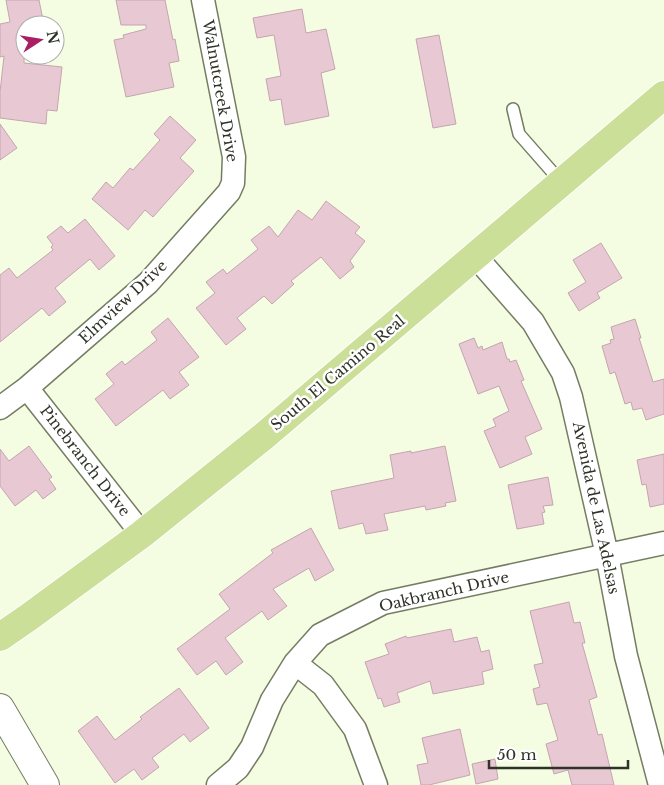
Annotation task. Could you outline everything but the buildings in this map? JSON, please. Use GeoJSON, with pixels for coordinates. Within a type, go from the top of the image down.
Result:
{"type":"FeatureCollection","features":[{"type":"Feature","properties":{"kind":"main road","name":"South El Camino Real"},"geometry":{"type":"LineString","coordinates":[[0,637],[142,534],[264,436],[664,96]]}},
{"type":"Feature","properties":{"kind":"street","name":"Walnutcreek Drive"},"geometry":{"type":"LineString","coordinates":[[203,0],[234,156],[233,183]]}},
{"type":"Feature","properties":{"kind":"street","name":"Elmview Drive"},"geometry":{"type":"LineString","coordinates":[[0,408],[28,388],[148,282],[229,192],[233,183]]}},
{"type":"Feature","properties":{"kind":"street","name":"Avenida de Las Adelsas"},"geometry":{"type":"LineString","coordinates":[[476,257],[533,322],[563,373],[572,397],[607,555],[626,656],[660,785]]}},
{"type":"Feature","properties":{"kind":"street","name":"Pinebranch Drive"},"geometry":{"type":"LineString","coordinates":[[28,388],[142,534]]}},
{"type":"Feature","properties":{"kind":"street","name":"Oakbranch Drive"},"geometry":{"type":"LineString","coordinates":[[218,785],[238,768],[252,747],[272,700],[295,663],[320,635],[383,604],[664,543]]}},
{"type":"Feature","properties":{"kind":"street"},"geometry":{"type":"LineString","coordinates":[[295,663],[324,685],[355,729],[376,785]]}},
{"type":"Feature","properties":{"kind":"street"},"geometry":{"type":"LineString","coordinates":[[0,708],[45,785]]}},
{"type":"Feature","properties":{"kind":"lane"},"geometry":{"type":"LineString","coordinates":[[513,109],[519,134],[562,183]]}}]}
